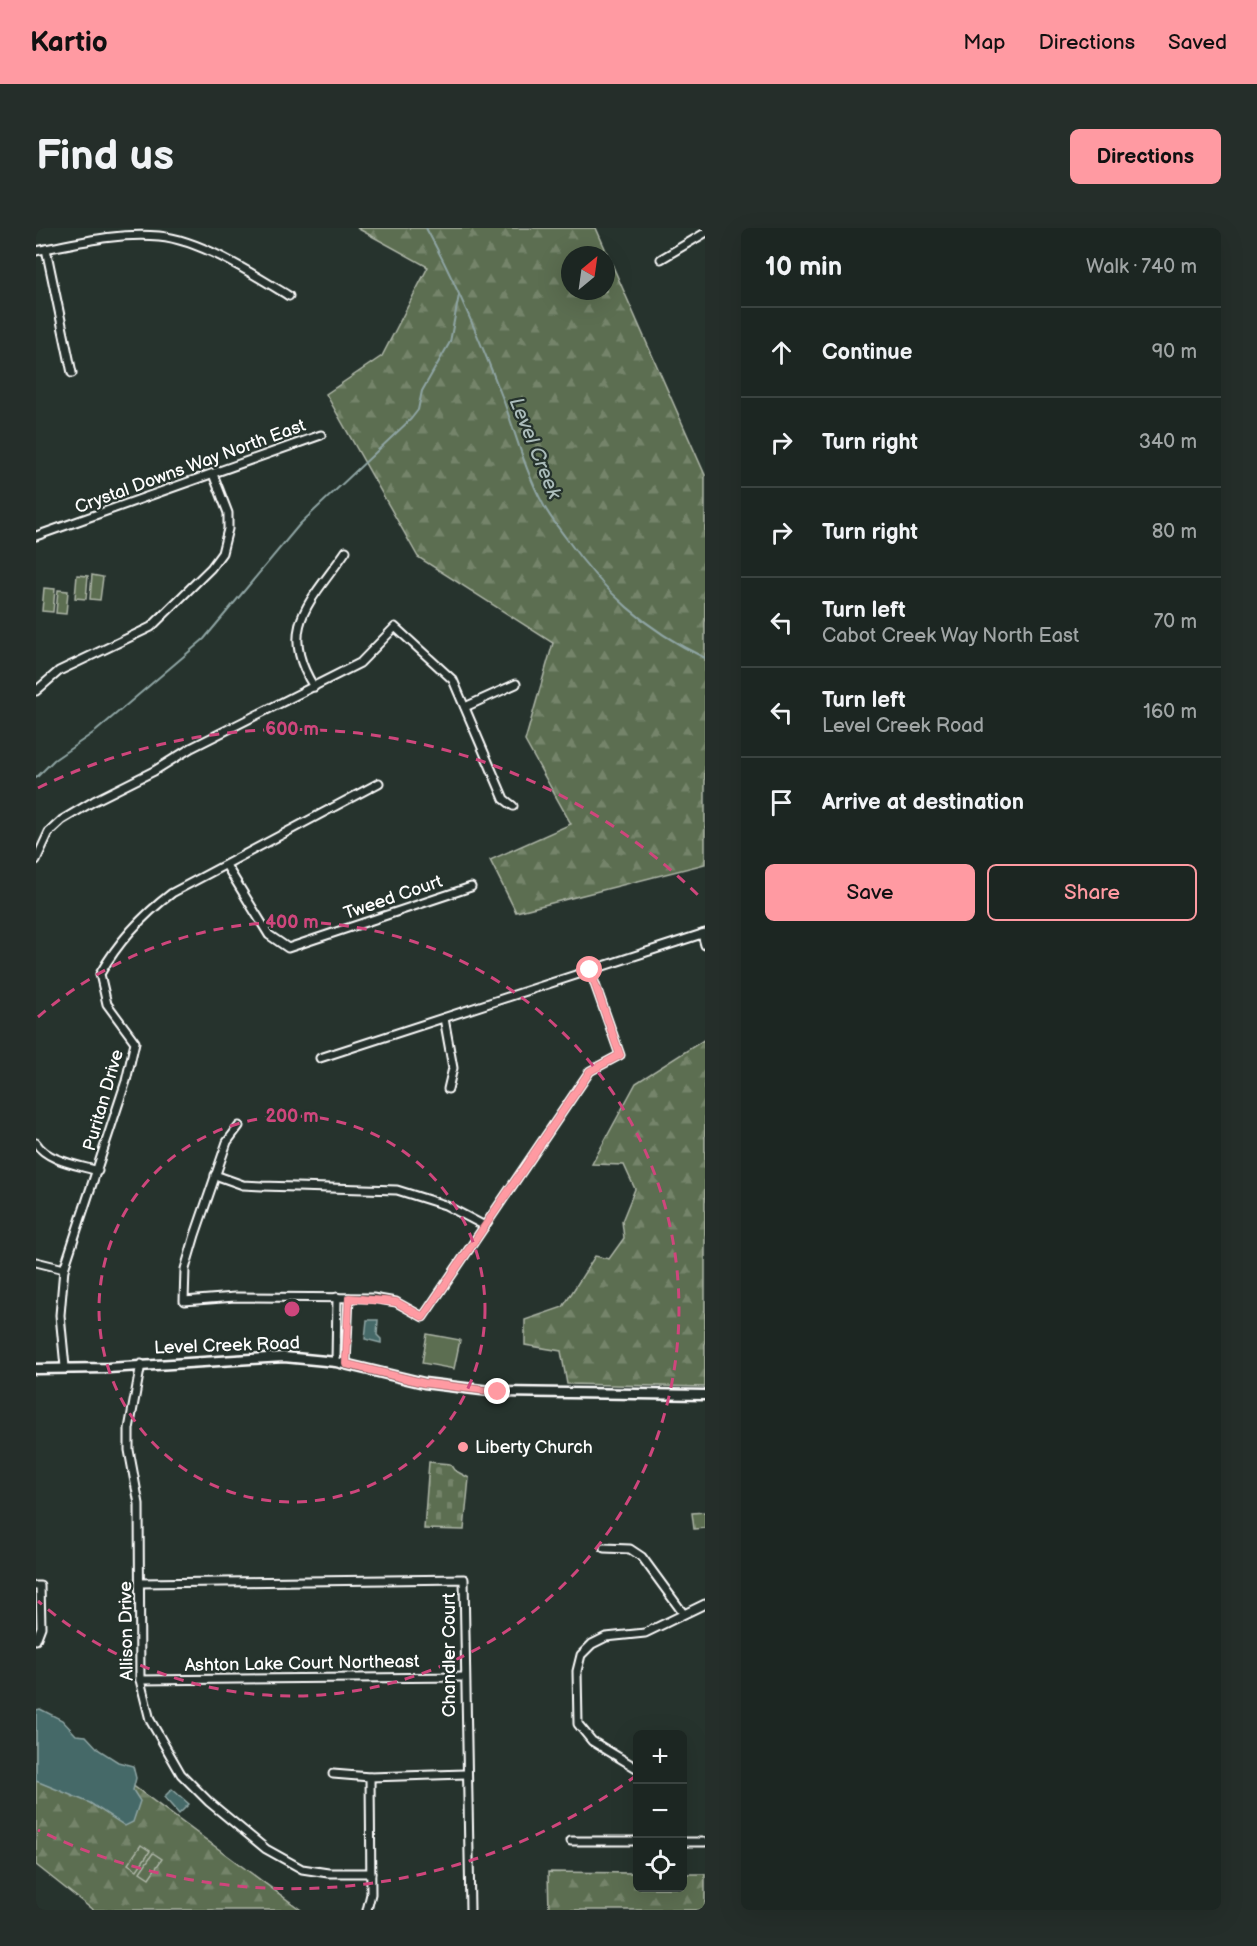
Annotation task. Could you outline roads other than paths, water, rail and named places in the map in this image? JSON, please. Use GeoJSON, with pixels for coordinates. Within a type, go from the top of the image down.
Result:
{"type":"FeatureCollection","features":[{"type":"Feature","properties":{"kind":"street"},"geometry":{"type":"LineString","coordinates":[[661,259],[705,233]]}},
{"type":"Feature","properties":{"kind":"street"},"geometry":{"type":"LineString","coordinates":[[36,251],[118,236],[160,236],[191,244],[289,296]]}},
{"type":"Feature","properties":{"kind":"street"},"geometry":{"type":"LineString","coordinates":[[46,249],[72,373]]}},
{"type":"Feature","properties":{"kind":"street","name":"Crystal Downs Way North East"},"geometry":{"type":"LineString","coordinates":[[36,536],[321,435]]}},
{"type":"Feature","properties":{"kind":"street"},"geometry":{"type":"LineString","coordinates":[[36,691],[59,671],[135,637],[151,627],[212,568],[222,553],[228,530],[228,513],[213,474]]}},
{"type":"Feature","properties":{"kind":"street"},"geometry":{"type":"LineString","coordinates":[[314,687],[300,666],[297,651],[299,627],[313,600],[346,551]]}},
{"type":"Feature","properties":{"kind":"street"},"geometry":{"type":"LineString","coordinates":[[36,860],[49,832],[62,820],[93,801],[154,771],[191,748],[360,663],[395,627],[448,673],[504,798],[513,806]]}},
{"type":"Feature","properties":{"kind":"street"},"geometry":{"type":"LineString","coordinates":[[465,707],[516,684]]}},
{"type":"Feature","properties":{"kind":"street","name":"Puritan Drive"},"geometry":{"type":"LineString","coordinates":[[65,1367],[60,1315],[64,1269],[98,1172],[126,1081],[135,1042],[107,1004],[100,974],[111,954],[151,909],[171,893],[379,783]]}},
{"type":"Feature","properties":{"kind":"street","name":"Tweed Court"},"geometry":{"type":"LineString","coordinates":[[226,865],[269,935],[288,948],[471,887]]}},
{"type":"Feature","properties":{"kind":"street"},"geometry":{"type":"LineString","coordinates":[[320,1058],[703,933],[705,945]]}},
{"type":"Feature","properties":{"kind":"street"},"geometry":{"type":"LineString","coordinates":[[239,1126],[227,1142],[185,1269],[184,1301],[235,1297],[337,1297],[396,1302],[423,1317],[590,1071],[620,1055],[590,970]]}},
{"type":"Feature","properties":{"kind":"street"},"geometry":{"type":"LineString","coordinates":[[444,1018],[453,1068],[448,1089]]}},
{"type":"Feature","properties":{"kind":"street"},"geometry":{"type":"LineString","coordinates":[[36,1143],[40,1150],[98,1172]]}},
{"type":"Feature","properties":{"kind":"street"},"geometry":{"type":"LineString","coordinates":[[215,1175],[252,1186],[397,1190],[445,1205],[485,1226]]}},
{"type":"Feature","properties":{"kind":"street"},"geometry":{"type":"LineString","coordinates":[[36,1262],[64,1269]]}},
{"type":"Feature","properties":{"kind":"street"},"geometry":{"type":"LineString","coordinates":[[336,1362],[337,1297]]}},
{"type":"Feature","properties":{"kind":"street"},"geometry":{"type":"LineString","coordinates":[[346,1364],[349,1298]]}},
{"type":"Feature","properties":{"kind":"street","name":"Level Creek Road"},"geometry":{"type":"LineString","coordinates":[[36,1369],[108,1368],[141,1364],[284,1357],[336,1362],[424,1383],[498,1392],[705,1395]]}},
{"type":"Feature","properties":{"kind":"street","name":"Allison Drive"},"geometry":{"type":"LineString","coordinates":[[141,1364],[129,1429],[129,1450],[139,1504],[140,1680],[150,1720],[181,1774],[209,1802],[266,1849],[302,1869],[328,1873],[371,1873]]}},
{"type":"Feature","properties":{"kind":"street"},"geometry":{"type":"LineString","coordinates":[[604,1548],[630,1549],[642,1557],[683,1613]]}},
{"type":"Feature","properties":{"kind":"street","name":"Chandler Court"},"geometry":{"type":"LineString","coordinates":[[140,1583],[464,1579],[465,1774],[470,1910]]}},
{"type":"Feature","properties":{"kind":"street"},"geometry":{"type":"LineString","coordinates":[[36,1586],[40,1586],[41,1627],[36,1641]]}},
{"type":"Feature","properties":{"kind":"street"},"geometry":{"type":"LineString","coordinates":[[633,1766],[592,1741],[578,1724],[577,1671],[581,1655],[592,1644],[606,1637],[645,1634],[705,1604]]}},
{"type":"Feature","properties":{"kind":"street","name":"Ashton Lake Court Northeast"},"geometry":{"type":"LineString","coordinates":[[140,1680],[464,1677]]}},
{"type":"Feature","properties":{"kind":"street"},"geometry":{"type":"LineString","coordinates":[[333,1773],[370,1777],[465,1774]]}},
{"type":"Feature","properties":{"kind":"street"},"geometry":{"type":"LineString","coordinates":[[367,1910],[371,1873],[370,1777]]}},
{"type":"Feature","properties":{"kind":"street"},"geometry":{"type":"LineString","coordinates":[[571,1840],[633,1841]]}},
{"type":"Feature","properties":{"kind":"street"},"geometry":{"type":"LineString","coordinates":[[687,1842],[705,1842]]}},
{"type":"Feature","properties":{"kind":"water"},"geometry":{"type":"Polygon","coordinates":[[[367,1320],[378,1320],[377,1335],[381,1343],[365,1339],[367,1320]]]}},
{"type":"Feature","properties":{"kind":"water"},"geometry":{"type":"Polygon","coordinates":[[[40,1709],[62,1720],[76,1735],[86,1736],[99,1750],[118,1762],[133,1766],[136,1778],[133,1790],[140,1801],[133,1822],[125,1826],[90,1803],[36,1781],[36,1710],[40,1709]]]}},
{"type":"Feature","properties":{"kind":"water"},"geometry":{"type":"Polygon","coordinates":[[[172,1789],[189,1804],[179,1814],[164,1797],[172,1789]]]}},
{"type":"Feature","properties":{"kind":"waterway","name":"Level Creek"},"geometry":{"type":"LineString","coordinates":[[426,228],[475,330],[501,394],[530,477],[548,513],[595,575],[627,607],[664,635],[705,658]]}},
{"type":"Feature","properties":{"kind":"waterway"},"geometry":{"type":"LineString","coordinates":[[36,778],[54,760],[96,731],[204,639],[300,524],[411,419],[418,410],[422,391],[450,342],[459,295]]}},
{"type":"Feature","properties":{"kind":"place","name":"Liberty Church"},"geometry":{"type":"Point","coordinates":[463,1447]}}]}
